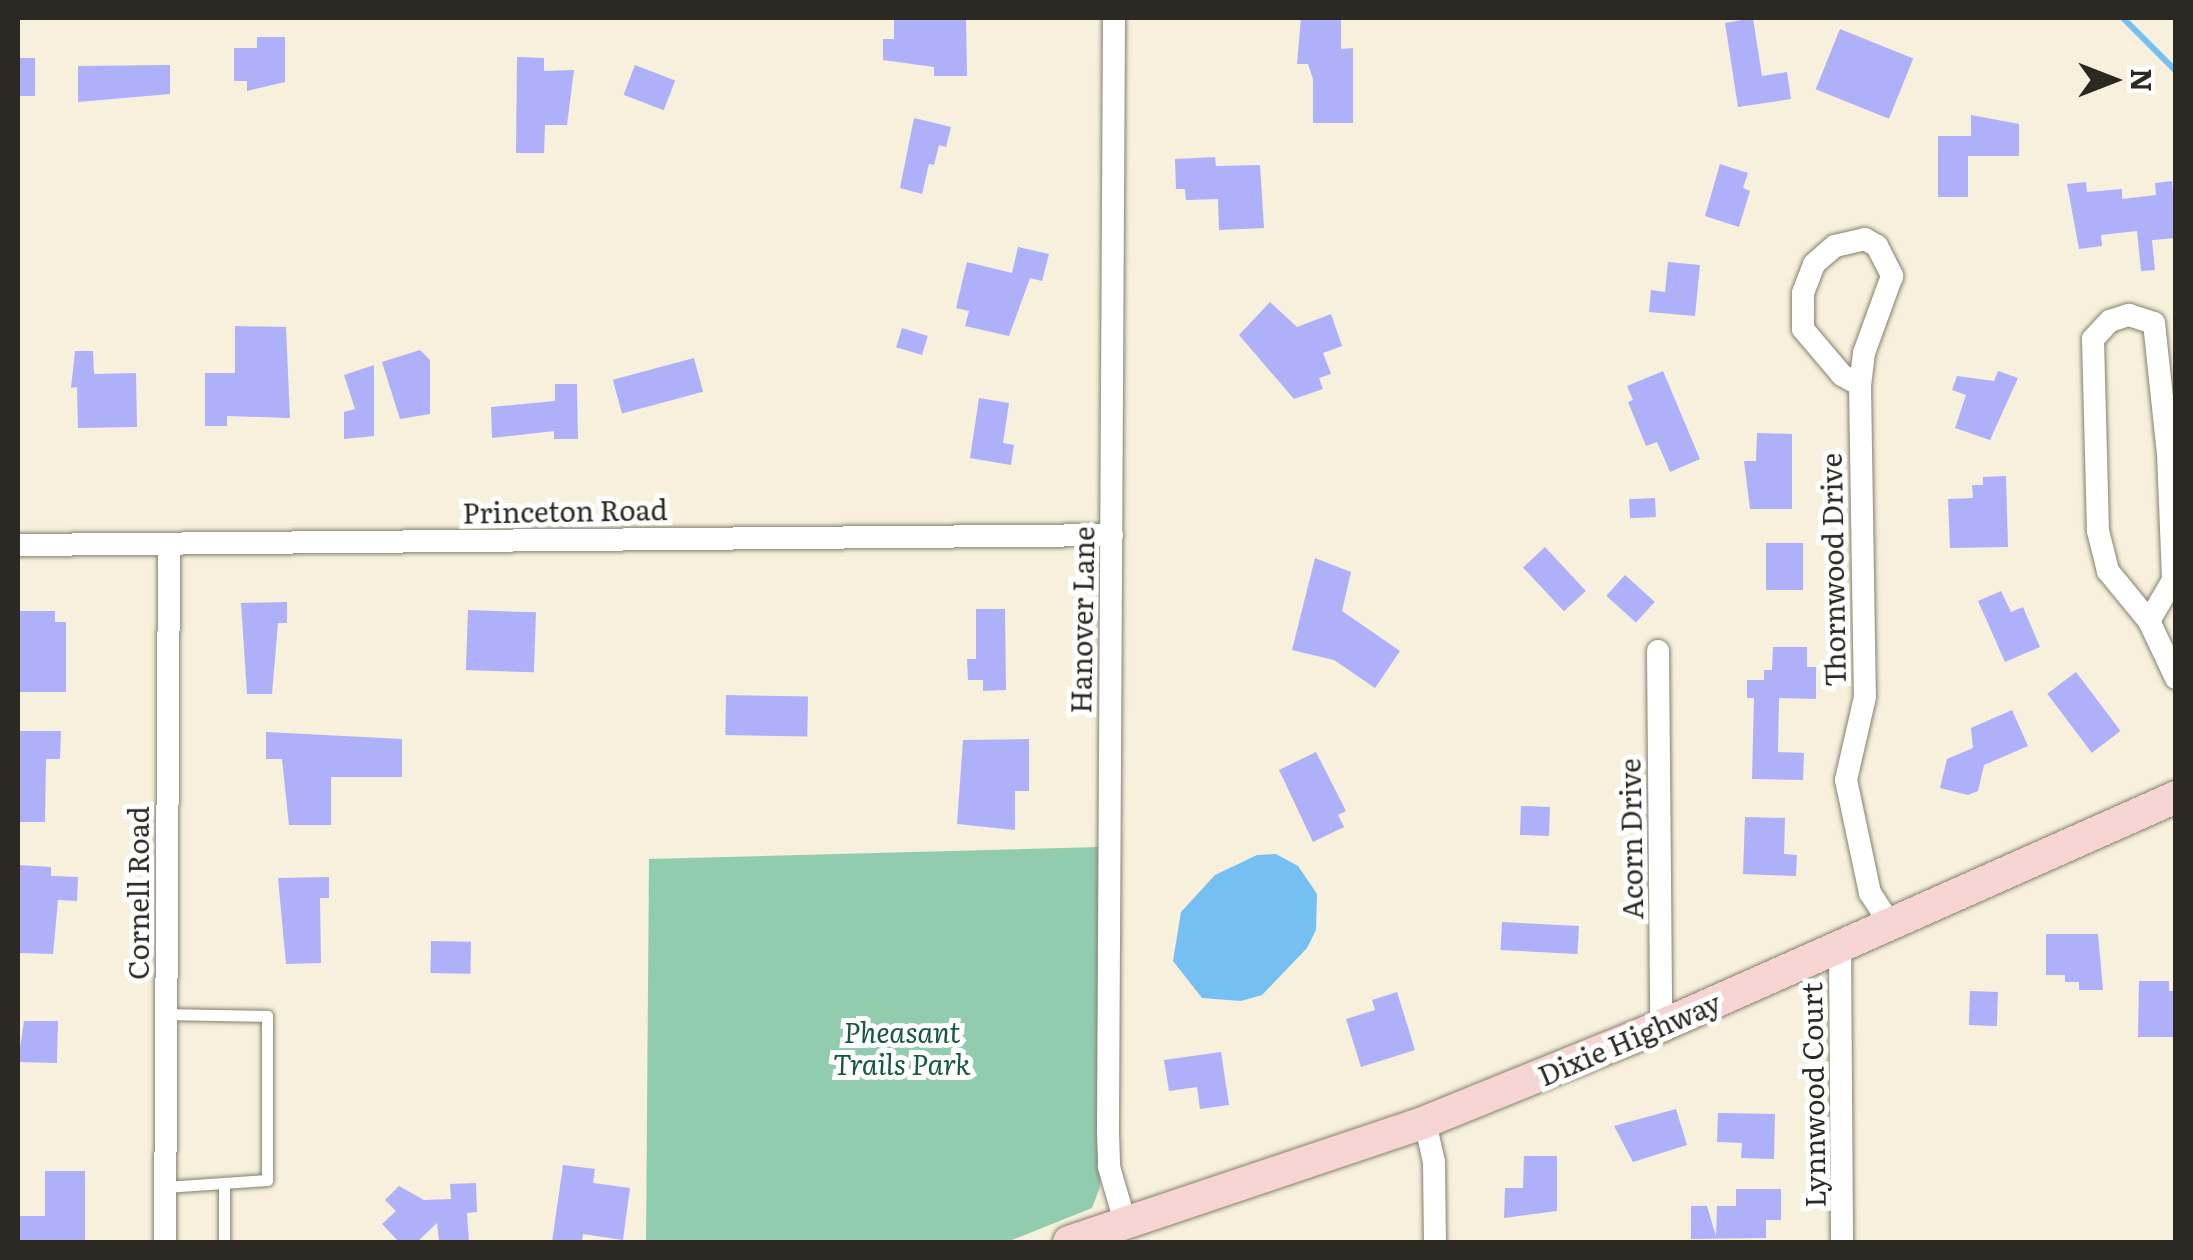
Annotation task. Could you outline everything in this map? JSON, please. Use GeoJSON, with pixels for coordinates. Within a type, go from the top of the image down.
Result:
{"type":"FeatureCollection","features":[{"type":"Feature","properties":{"kind":"main road","name":"Dixie Highway"},"geometry":{"type":"LineString","coordinates":[[1069,1242],[1424,1122],[1662,1026],[2176,797]]}},
{"type":"Feature","properties":{"kind":"street","name":"Hanover Lane"},"geometry":{"type":"LineString","coordinates":[[1114,18],[1108,1132],[1109,1168],[1124,1222]]}},
{"type":"Feature","properties":{"kind":"street","name":"Thornwood Drive"},"geometry":{"type":"LineString","coordinates":[[1860,385],[1842,375],[1803,329],[1803,293],[1814,264],[1835,246],[1865,239],[1878,246],[1892,276],[1864,353],[1860,385],[1864,697],[1846,780],[1870,892],[1891,925]]}},
{"type":"Feature","properties":{"kind":"street"},"geometry":{"type":"LineString","coordinates":[[2149,621],[2173,580],[2168,454],[2154,323],[2130,315],[2110,321],[2092,339],[2098,531],[2108,571],[2149,621],[2176,678]]}},
{"type":"Feature","properties":{"kind":"street","name":"Princeton Road"},"geometry":{"type":"LineString","coordinates":[[18,545],[1112,536]]}},
{"type":"Feature","properties":{"kind":"street","name":"Cornell Road"},"geometry":{"type":"LineString","coordinates":[[165,1242],[169,544]]}},
{"type":"Feature","properties":{"kind":"street","name":"Acorn Drive"},"geometry":{"type":"LineString","coordinates":[[1658,652],[1662,1026]]}},
{"type":"Feature","properties":{"kind":"street","name":"Lynnwood Court"},"geometry":{"type":"LineString","coordinates":[[1840,946],[1842,1242]]}},
{"type":"Feature","properties":{"kind":"street"},"geometry":{"type":"LineString","coordinates":[[1424,1122],[1434,1162],[1435,1242]]}},
{"type":"Feature","properties":{"kind":"lane"},"geometry":{"type":"LineString","coordinates":[[166,1014],[267,1016],[267,1180],[166,1187]]}},
{"type":"Feature","properties":{"kind":"lane"},"geometry":{"type":"LineString","coordinates":[[224,1183],[224,1242]]}},
{"type":"Feature","properties":{"kind":"green space","name":"Pheasant Trails Park"},"geometry":{"type":"Polygon","coordinates":[[[1099,847],[1100,1187],[1092,1208],[1007,1242],[646,1242],[649,859],[1099,847]]]}},
{"type":"Feature","properties":{"kind":"water"},"geometry":{"type":"Polygon","coordinates":[[[1276,854],[1298,866],[1317,894],[1316,930],[1307,948],[1262,995],[1241,1001],[1202,998],[1173,961],[1181,912],[1215,875],[1257,855],[1276,854]]]}},
{"type":"Feature","properties":{"kind":"building"},"geometry":{"type":"Polygon","coordinates":[[[1301,18],[1341,20],[1341,49],[1353,48],[1353,123],[1313,123],[1313,79],[1308,64],[1297,64],[1301,18]]]}},
{"type":"Feature","properties":{"kind":"building"},"geometry":{"type":"Polygon","coordinates":[[[1753,18],[1762,76],[1787,72],[1791,99],[1738,107],[1725,23],[1753,18]]]}},
{"type":"Feature","properties":{"kind":"building"},"geometry":{"type":"Polygon","coordinates":[[[966,19],[967,76],[934,76],[934,67],[883,60],[883,39],[894,39],[894,20],[966,19]]]}},
{"type":"Feature","properties":{"kind":"building"},"geometry":{"type":"Polygon","coordinates":[[[1840,29],[1913,59],[1889,119],[1816,89],[1840,29]]]}},
{"type":"Feature","properties":{"kind":"building"},"geometry":{"type":"Polygon","coordinates":[[[257,37],[285,37],[285,82],[247,91],[247,81],[234,81],[234,48],[257,48],[257,37]]]}},
{"type":"Feature","properties":{"kind":"building"},"geometry":{"type":"Polygon","coordinates":[[[517,57],[544,58],[544,71],[574,70],[567,125],[545,125],[544,153],[516,153],[517,57]]]}},
{"type":"Feature","properties":{"kind":"building"},"geometry":{"type":"Polygon","coordinates":[[[18,58],[35,58],[35,96],[18,96],[18,58]]]}},
{"type":"Feature","properties":{"kind":"building"},"geometry":{"type":"Polygon","coordinates":[[[170,65],[170,94],[78,102],[78,66],[170,65]]]}},
{"type":"Feature","properties":{"kind":"building"},"geometry":{"type":"Polygon","coordinates":[[[635,65],[675,80],[664,110],[624,95],[635,65]]]}},
{"type":"Feature","properties":{"kind":"building"},"geometry":{"type":"Polygon","coordinates":[[[1971,115],[2019,124],[2019,156],[1968,156],[1968,197],[1938,197],[1938,136],[1971,136],[1971,115]]]}},
{"type":"Feature","properties":{"kind":"building"},"geometry":{"type":"Polygon","coordinates":[[[914,118],[951,127],[946,147],[939,145],[934,165],[929,164],[922,194],[900,188],[914,118]]]}},
{"type":"Feature","properties":{"kind":"building"},"geometry":{"type":"Polygon","coordinates":[[[1215,157],[1216,166],[1260,165],[1264,228],[1219,230],[1218,199],[1186,200],[1185,189],[1176,189],[1175,159],[1215,157]]]}},
{"type":"Feature","properties":{"kind":"building"},"geometry":{"type":"Polygon","coordinates":[[[1720,164],[1748,173],[1743,188],[1750,191],[1739,227],[1705,216],[1720,164]]]}},
{"type":"Feature","properties":{"kind":"building"},"geometry":{"type":"Polygon","coordinates":[[[2172,181],[2176,238],[2152,240],[2155,270],[2141,271],[2137,231],[2101,235],[2102,246],[2079,249],[2067,184],[2086,182],[2087,192],[2122,189],[2122,199],[2156,195],[2155,183],[2172,181]]]}},
{"type":"Feature","properties":{"kind":"building"},"geometry":{"type":"Polygon","coordinates":[[[1018,247],[1049,254],[1042,281],[1030,278],[1009,336],[965,326],[969,311],[956,308],[967,262],[1012,273],[1018,247]]]}},
{"type":"Feature","properties":{"kind":"building"},"geometry":{"type":"Polygon","coordinates":[[[1668,262],[1700,265],[1695,316],[1649,312],[1651,290],[1665,292],[1668,262]]]}},
{"type":"Feature","properties":{"kind":"building"},"geometry":{"type":"Polygon","coordinates":[[[1270,302],[1297,327],[1331,314],[1342,346],[1323,353],[1331,374],[1319,378],[1323,389],[1294,399],[1239,335],[1270,302]]]}},
{"type":"Feature","properties":{"kind":"building"},"geometry":{"type":"Polygon","coordinates":[[[235,326],[286,327],[290,418],[227,416],[227,426],[205,426],[205,373],[235,373],[235,326]]]}},
{"type":"Feature","properties":{"kind":"building"},"geometry":{"type":"Polygon","coordinates":[[[902,328],[928,336],[922,355],[896,347],[902,328]]]}},
{"type":"Feature","properties":{"kind":"building"},"geometry":{"type":"Polygon","coordinates":[[[420,350],[430,360],[430,414],[400,419],[382,362],[420,350]]]}},
{"type":"Feature","properties":{"kind":"building"},"geometry":{"type":"Polygon","coordinates":[[[75,351],[93,351],[94,374],[136,373],[137,427],[78,428],[77,387],[71,388],[75,351]]]}},
{"type":"Feature","properties":{"kind":"building"},"geometry":{"type":"Polygon","coordinates":[[[694,358],[703,392],[622,414],[613,380],[694,358]]]}},
{"type":"Feature","properties":{"kind":"building"},"geometry":{"type":"Polygon","coordinates":[[[374,365],[374,436],[344,439],[344,412],[355,409],[344,375],[374,365]]]}},
{"type":"Feature","properties":{"kind":"building"},"geometry":{"type":"Polygon","coordinates":[[[1663,371],[1700,459],[1670,472],[1657,442],[1646,446],[1628,402],[1633,400],[1627,386],[1663,371]]]}},
{"type":"Feature","properties":{"kind":"building"},"geometry":{"type":"Polygon","coordinates":[[[1998,371],[2018,378],[1990,440],[1955,428],[1966,395],[1952,390],[1957,376],[1994,381],[1998,371]]]}},
{"type":"Feature","properties":{"kind":"building"},"geometry":{"type":"Polygon","coordinates":[[[555,384],[577,384],[578,439],[554,439],[554,431],[492,438],[491,407],[555,401],[555,384]]]}},
{"type":"Feature","properties":{"kind":"building"},"geometry":{"type":"Polygon","coordinates":[[[979,398],[1009,403],[1003,443],[1014,445],[1011,465],[970,458],[979,398]]]}},
{"type":"Feature","properties":{"kind":"building"},"geometry":{"type":"Polygon","coordinates":[[[1757,433],[1792,434],[1792,509],[1750,509],[1744,461],[1756,461],[1757,433]]]}},
{"type":"Feature","properties":{"kind":"building"},"geometry":{"type":"Polygon","coordinates":[[[2006,476],[2008,547],[1950,548],[1948,499],[1973,498],[1972,485],[1983,485],[1983,477],[2006,476]]]}},
{"type":"Feature","properties":{"kind":"building"},"geometry":{"type":"Polygon","coordinates":[[[1655,498],[1656,517],[1630,518],[1629,499],[1655,498]]]}},
{"type":"Feature","properties":{"kind":"building"},"geometry":{"type":"Polygon","coordinates":[[[1766,543],[1803,543],[1803,590],[1766,590],[1766,543]]]}},
{"type":"Feature","properties":{"kind":"building"},"geometry":{"type":"Polygon","coordinates":[[[1545,547],[1586,591],[1564,611],[1523,567],[1545,547]]]}},
{"type":"Feature","properties":{"kind":"building"},"geometry":{"type":"Polygon","coordinates":[[[1315,558],[1351,572],[1342,611],[1400,651],[1375,688],[1334,660],[1292,650],[1315,558]]]}},
{"type":"Feature","properties":{"kind":"building"},"geometry":{"type":"Polygon","coordinates":[[[1625,575],[1655,602],[1636,623],[1606,596],[1625,575]]]}},
{"type":"Feature","properties":{"kind":"building"},"geometry":{"type":"Polygon","coordinates":[[[2001,591],[2011,612],[2023,607],[2040,647],[2005,662],[1978,601],[2001,591]]]}},
{"type":"Feature","properties":{"kind":"building"},"geometry":{"type":"Polygon","coordinates":[[[287,602],[287,623],[278,623],[272,694],[247,694],[241,603],[287,602]]]}},
{"type":"Feature","properties":{"kind":"building"},"geometry":{"type":"Polygon","coordinates":[[[976,609],[1005,609],[1006,690],[983,691],[983,680],[968,680],[967,659],[976,659],[976,609]]]}},
{"type":"Feature","properties":{"kind":"building"},"geometry":{"type":"Polygon","coordinates":[[[468,610],[536,612],[534,672],[466,670],[468,610]]]}},
{"type":"Feature","properties":{"kind":"building"},"geometry":{"type":"Polygon","coordinates":[[[18,611],[55,611],[55,622],[66,622],[66,692],[18,692],[18,611]]]}},
{"type":"Feature","properties":{"kind":"building"},"geometry":{"type":"Polygon","coordinates":[[[1773,647],[1807,647],[1807,667],[1816,667],[1816,699],[1779,698],[1778,752],[1804,753],[1803,780],[1752,779],[1754,698],[1747,698],[1747,680],[1764,680],[1764,670],[1772,670],[1773,647]]]}},
{"type":"Feature","properties":{"kind":"building"},"geometry":{"type":"Polygon","coordinates":[[[2076,672],[2121,731],[2092,753],[2047,694],[2076,672]]]}},
{"type":"Feature","properties":{"kind":"building"},"geometry":{"type":"Polygon","coordinates":[[[726,695],[808,696],[807,736],[725,735],[726,695]]]}},
{"type":"Feature","properties":{"kind":"building"},"geometry":{"type":"Polygon","coordinates":[[[2012,710],[2028,746],[1984,765],[1978,791],[1968,795],[1940,788],[1947,759],[1973,748],[1971,728],[2012,710]]]}},
{"type":"Feature","properties":{"kind":"building"},"geometry":{"type":"Polygon","coordinates":[[[18,731],[61,731],[60,759],[46,759],[45,822],[18,822],[18,731]]]}},
{"type":"Feature","properties":{"kind":"building"},"geometry":{"type":"Polygon","coordinates":[[[266,732],[402,739],[402,777],[331,777],[331,825],[289,825],[282,759],[266,759],[266,732]]]}},
{"type":"Feature","properties":{"kind":"building"},"geometry":{"type":"Polygon","coordinates":[[[1029,739],[1029,791],[1015,791],[1015,830],[957,824],[963,740],[1029,739]]]}},
{"type":"Feature","properties":{"kind":"building"},"geometry":{"type":"Polygon","coordinates":[[[1316,752],[1346,811],[1338,815],[1344,827],[1313,842],[1279,770],[1316,752]]]}},
{"type":"Feature","properties":{"kind":"building"},"geometry":{"type":"Polygon","coordinates":[[[1521,806],[1550,807],[1549,836],[1520,835],[1521,806]]]}},
{"type":"Feature","properties":{"kind":"building"},"geometry":{"type":"Polygon","coordinates":[[[1745,817],[1785,818],[1784,854],[1797,855],[1796,876],[1743,874],[1745,817]]]}},
{"type":"Feature","properties":{"kind":"building"},"geometry":{"type":"Polygon","coordinates":[[[18,865],[51,867],[51,876],[78,877],[77,901],[58,900],[53,954],[20,953],[18,865]]]}},
{"type":"Feature","properties":{"kind":"building"},"geometry":{"type":"Polygon","coordinates":[[[329,877],[329,898],[320,898],[321,963],[286,964],[278,878],[329,877]]]}},
{"type":"Feature","properties":{"kind":"building"},"geometry":{"type":"Polygon","coordinates":[[[1502,922],[1579,926],[1577,954],[1501,950],[1502,922]]]}},
{"type":"Feature","properties":{"kind":"building"},"geometry":{"type":"Polygon","coordinates":[[[2046,934],[2098,934],[2103,990],[2079,990],[2079,982],[2065,982],[2065,975],[2046,975],[2046,934]]]}},
{"type":"Feature","properties":{"kind":"building"},"geometry":{"type":"Polygon","coordinates":[[[431,941],[471,942],[470,974],[430,973],[431,941]]]}},
{"type":"Feature","properties":{"kind":"building"},"geometry":{"type":"Polygon","coordinates":[[[2139,981],[2169,981],[2169,991],[2176,991],[2174,1037],[2138,1037],[2139,981]]]}},
{"type":"Feature","properties":{"kind":"building"},"geometry":{"type":"Polygon","coordinates":[[[1970,991],[1998,992],[1997,1026],[1969,1025],[1970,991]]]}},
{"type":"Feature","properties":{"kind":"building"},"geometry":{"type":"Polygon","coordinates":[[[1397,992],[1415,1050],[1361,1067],[1346,1019],[1375,1010],[1372,1000],[1397,992]]]}},
{"type":"Feature","properties":{"kind":"building"},"geometry":{"type":"Polygon","coordinates":[[[24,1021],[58,1021],[57,1063],[18,1062],[24,1021]]]}},
{"type":"Feature","properties":{"kind":"building"},"geometry":{"type":"Polygon","coordinates":[[[1221,1052],[1229,1105],[1200,1109],[1197,1087],[1169,1091],[1164,1060],[1221,1052]]]}},
{"type":"Feature","properties":{"kind":"building"},"geometry":{"type":"Polygon","coordinates":[[[1676,1109],[1687,1145],[1633,1162],[1614,1126],[1676,1109]]]}},
{"type":"Feature","properties":{"kind":"building"},"geometry":{"type":"Polygon","coordinates":[[[1718,1113],[1775,1114],[1774,1159],[1741,1158],[1742,1143],[1717,1142],[1718,1113]]]}},
{"type":"Feature","properties":{"kind":"building"},"geometry":{"type":"Polygon","coordinates":[[[1524,1156],[1557,1156],[1557,1211],[1504,1218],[1505,1188],[1523,1188],[1524,1156]]]}},
{"type":"Feature","properties":{"kind":"building"},"geometry":{"type":"Polygon","coordinates":[[[563,1165],[595,1169],[593,1183],[630,1188],[623,1240],[583,1234],[582,1242],[552,1242],[563,1165]]]}},
{"type":"Feature","properties":{"kind":"building"},"geometry":{"type":"Polygon","coordinates":[[[45,1171],[85,1171],[85,1242],[18,1242],[18,1216],[45,1216],[45,1171]]]}},
{"type":"Feature","properties":{"kind":"building"},"geometry":{"type":"Polygon","coordinates":[[[476,1183],[477,1212],[467,1213],[469,1242],[439,1242],[437,1223],[417,1242],[399,1242],[382,1224],[396,1211],[385,1200],[399,1186],[424,1200],[451,1199],[450,1184],[476,1183]]]}},
{"type":"Feature","properties":{"kind":"building"},"geometry":{"type":"Polygon","coordinates":[[[1736,1189],[1781,1189],[1781,1220],[1766,1220],[1766,1238],[1691,1239],[1691,1206],[1707,1206],[1716,1236],[1717,1206],[1736,1206],[1736,1189]]]}},
{"type":"Feature","properties":{"kind":"waterway"},"geometry":{"type":"LineString","coordinates":[[2123,18],[2176,71]]}}]}
